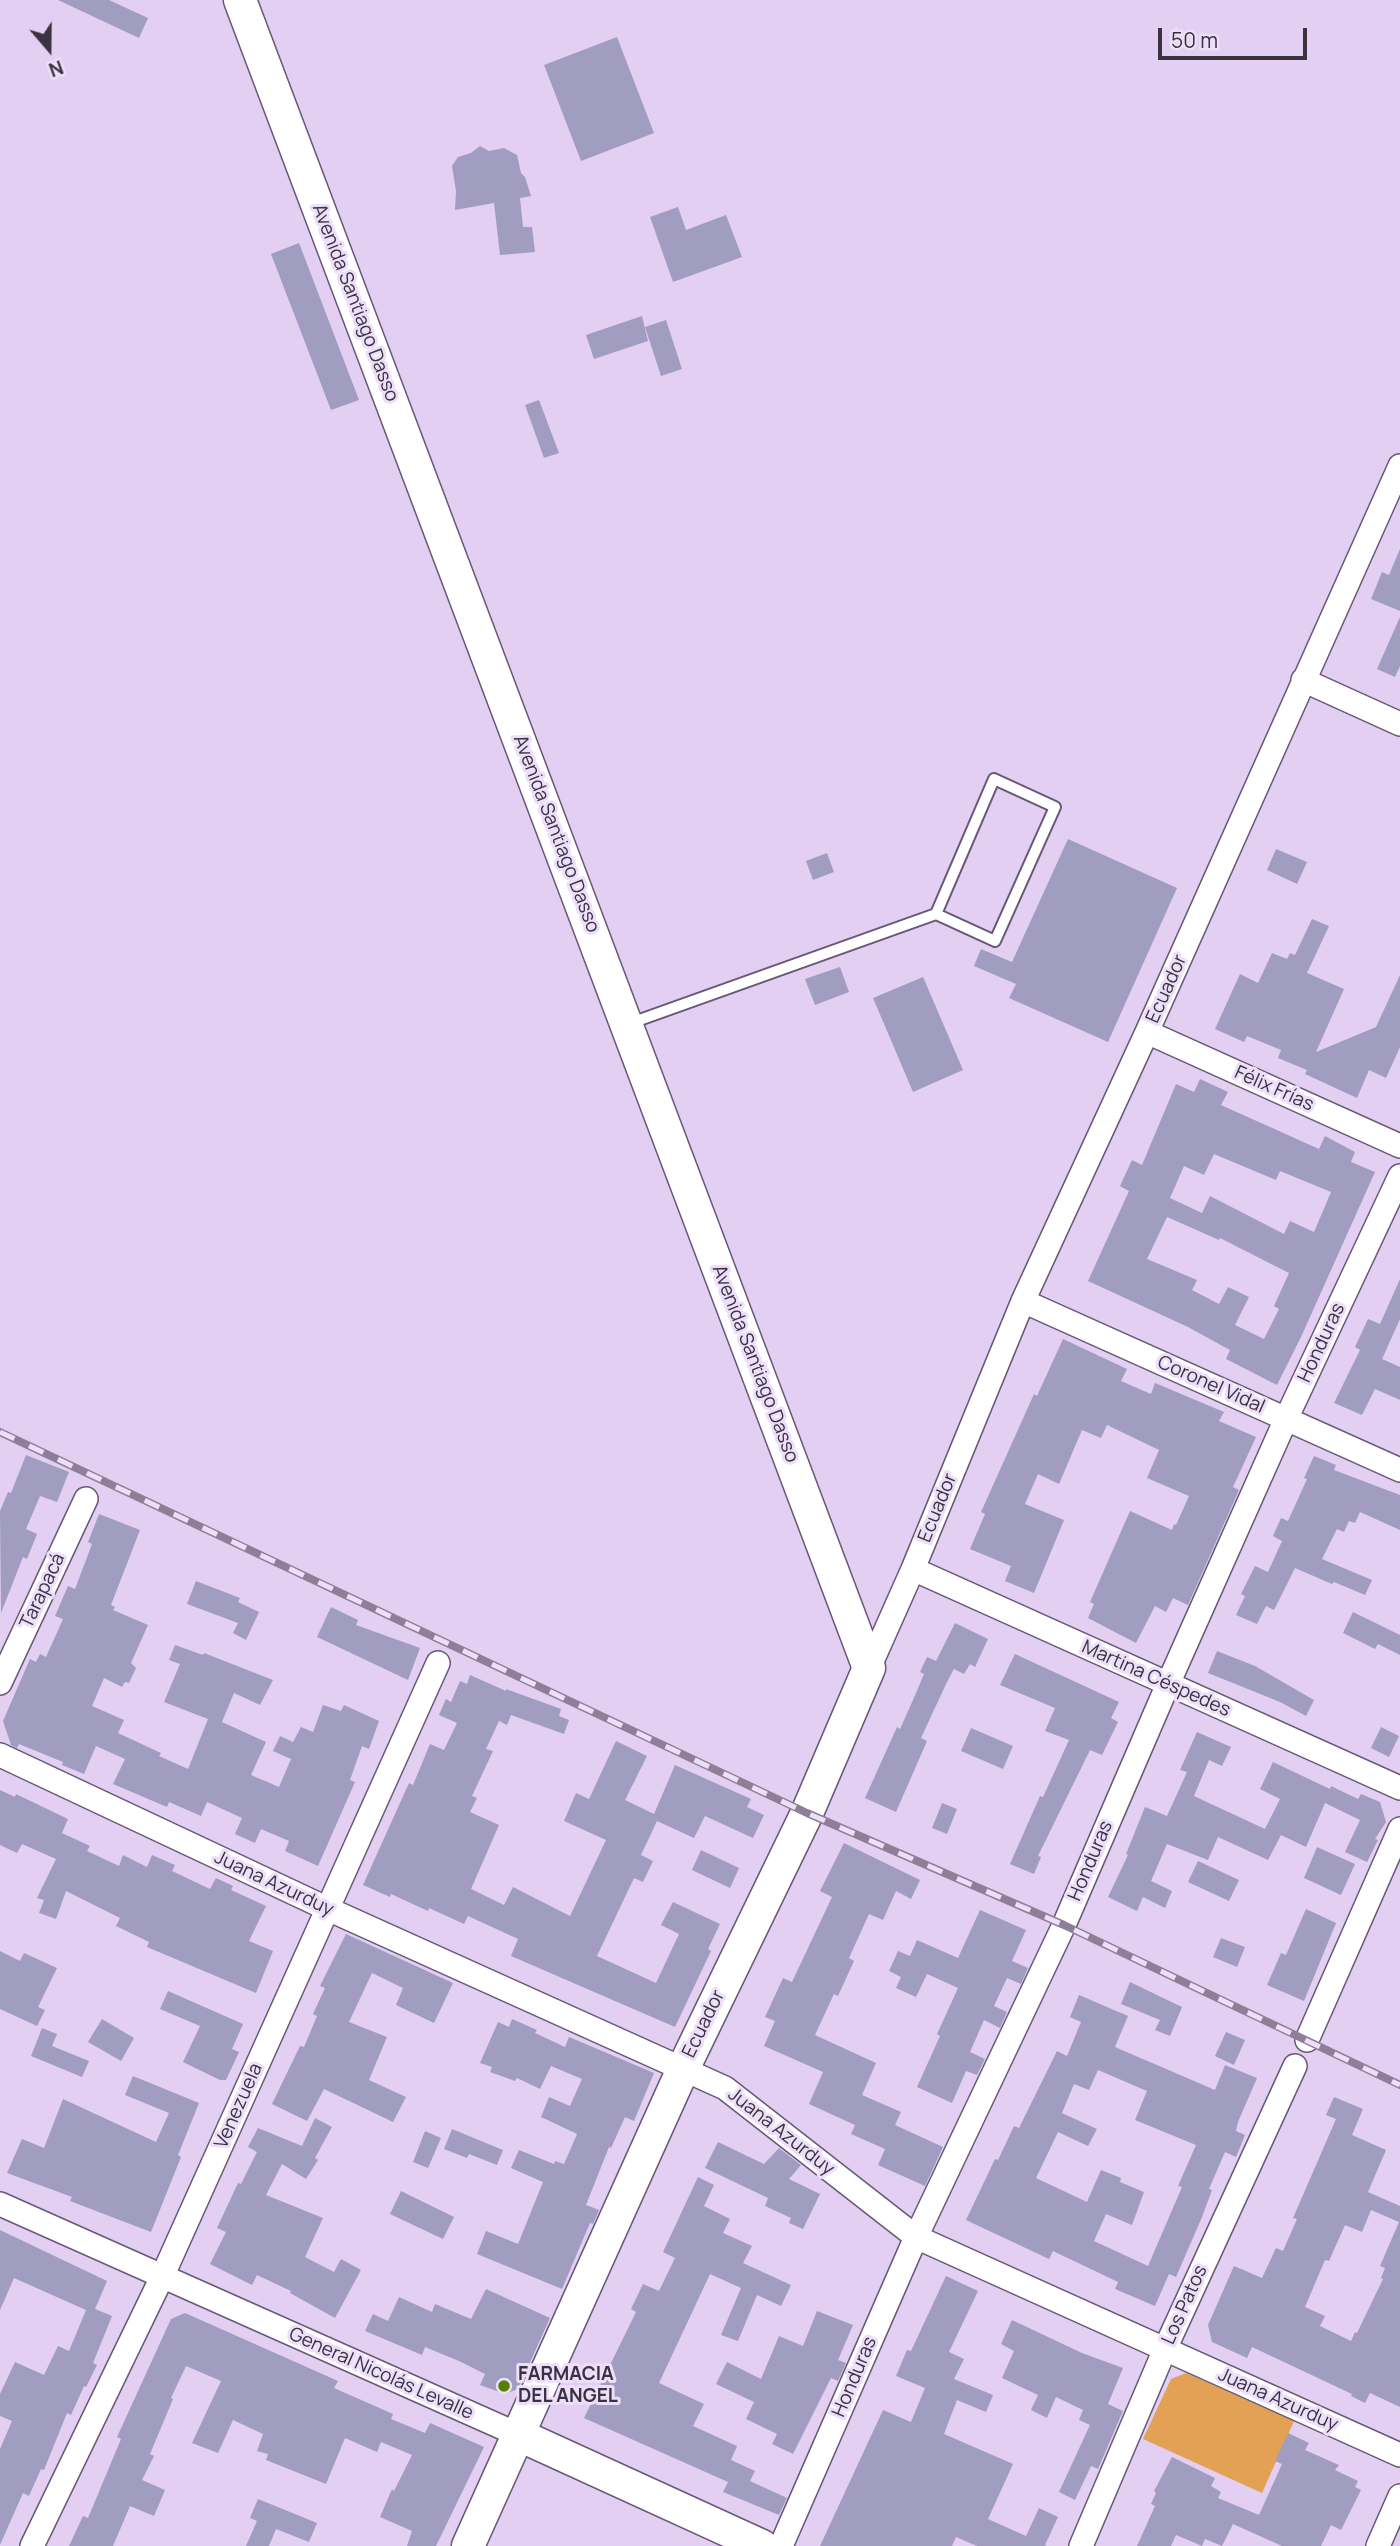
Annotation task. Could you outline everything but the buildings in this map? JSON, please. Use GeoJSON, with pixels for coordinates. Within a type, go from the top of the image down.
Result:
{"type":"FeatureCollection","features":[{"type":"Feature","properties":{"kind":"main road","name":"Avenida Santiago Dasso"},"geometry":{"type":"LineString","coordinates":[[240,0],[869,1668]]}},
{"type":"Feature","properties":{"kind":"main road","name":"Ecuador"},"geometry":{"type":"LineString","coordinates":[[468,2546],[683,2069],[807,1813],[869,1668]]}},
{"type":"Feature","properties":{"kind":"main road","name":"General Nicolás Levalle"},"geometry":{"type":"LineString","coordinates":[[519,2435],[762,2546]]}},
{"type":"Feature","properties":{"kind":"street","name":"Ecuador"},"geometry":{"type":"LineString","coordinates":[[869,1668],[913,1569],[1023,1301],[1147,1032],[1400,466]]}},
{"type":"Feature","properties":{"kind":"street"},"geometry":{"type":"LineString","coordinates":[[1303,680],[1400,724]]}},
{"type":"Feature","properties":{"kind":"street","name":"Félix Frías"},"geometry":{"type":"LineString","coordinates":[[1147,1032],[1400,1146]]}},
{"type":"Feature","properties":{"kind":"street","name":"Honduras"},"geometry":{"type":"LineString","coordinates":[[781,2546],[916,2237],[1064,1925],[1286,1419],[1400,1176]]}},
{"type":"Feature","properties":{"kind":"street","name":"Coronel Vidal"},"geometry":{"type":"LineString","coordinates":[[1023,1301],[1400,1470]]}},
{"type":"Feature","properties":{"kind":"street","name":"Tarapacá"},"geometry":{"type":"LineString","coordinates":[[0,1683],[86,1499]]}},
{"type":"Feature","properties":{"kind":"street","name":"Martina Céspedes"},"geometry":{"type":"LineString","coordinates":[[913,1569],[1400,1788]]}},
{"type":"Feature","properties":{"kind":"street","name":"Venezuela"},"geometry":{"type":"LineString","coordinates":[[32,2546],[162,2277],[438,1663]]}},
{"type":"Feature","properties":{"kind":"street","name":"Juana Azurduy"},"geometry":{"type":"LineString","coordinates":[[0,1755],[328,1909],[725,2088],[916,2237],[1400,2455]]}},
{"type":"Feature","properties":{"kind":"street"},"geometry":{"type":"LineString","coordinates":[[1307,2040],[1400,1829]]}},
{"type":"Feature","properties":{"kind":"street","name":"Los Patos"},"geometry":{"type":"LineString","coordinates":[[1081,2546],[1165,2349],[1295,2066]]}},
{"type":"Feature","properties":{"kind":"street","name":"General Nicolás Levalle"},"geometry":{"type":"LineString","coordinates":[[0,2204],[519,2435]]}},
{"type":"Feature","properties":{"kind":"street"},"geometry":{"type":"LineString","coordinates":[[1378,2546],[1400,2496]]}},
{"type":"Feature","properties":{"kind":"lane"},"geometry":{"type":"LineString","coordinates":[[628,1024],[936,914],[995,941],[1055,807],[994,779],[936,914]]}},
{"type":"Feature","properties":{"kind":"shaded area"},"geometry":{"type":"Polygon","coordinates":[[[1186,2373],[1294,2421],[1262,2493],[1143,2439],[1171,2379],[1186,2373]]]}},
{"type":"Feature","properties":{"kind":"railway"},"geometry":{"type":"LineString","coordinates":[[0,1432],[807,1813],[1064,1925],[1400,2085]]}},
{"type":"Feature","properties":{"kind":"place","name":"FARMACIA DEL ANGEL"},"geometry":{"type":"Point","coordinates":[504,2386]}}]}
